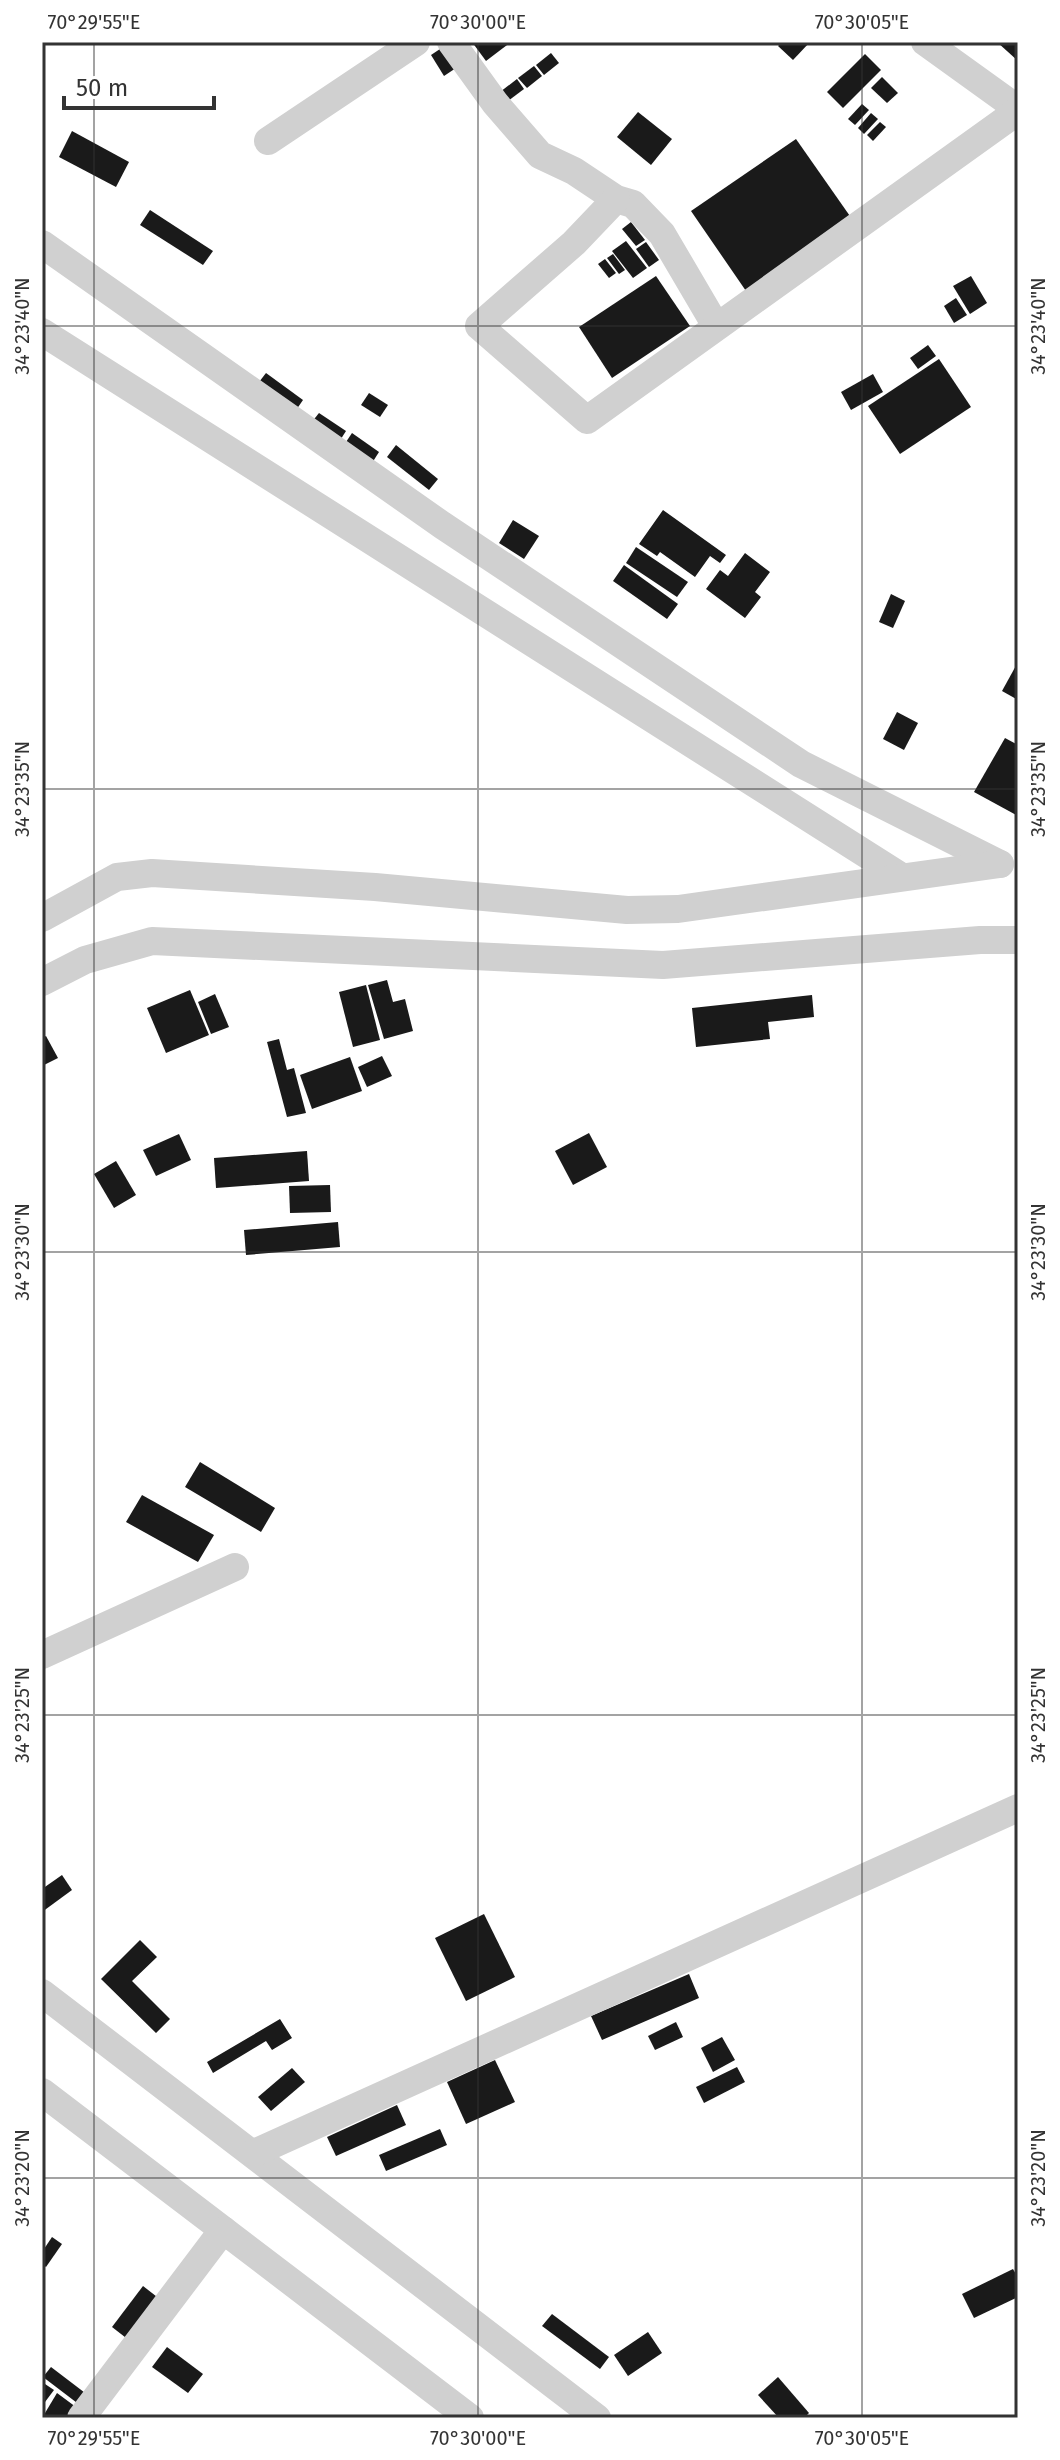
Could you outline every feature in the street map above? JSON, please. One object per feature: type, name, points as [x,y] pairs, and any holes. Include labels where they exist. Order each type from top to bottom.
[{"type":"street","points":[[268,141],[416,42]]},
{"type":"street","points":[[451,42],[495,103],[540,155],[574,171],[616,199],[633,204],[662,234],[716,326]]},
{"type":"street","points":[[616,199],[574,243],[479,326],[587,420],[1018,110],[925,42]]},
{"type":"street","points":[[42,244],[442,525],[801,764],[1000,864],[678,909],[627,910],[375,887],[152,873],[117,877],[42,918]]},
{"type":"street","points":[[42,332],[902,877]]},
{"type":"street","points":[[42,982],[85,960],[152,941],[663,965],[980,940],[1018,940]]},
{"type":"street","points":[[42,1655],[235,1567]]},
{"type":"street","points":[[254,2153],[1018,1808]]},
{"type":"street","points":[[42,1993],[597,2418]]},
{"type":"street","points":[[42,2092],[470,2418]]},
{"type":"street","points":[[81,2418],[223,2230]]},
{"type":"building","points":[[472,42],[511,42],[486,61]]},
{"type":"building","points":[[782,42],[810,42],[793,60],[778,46]]},
{"type":"building","points":[[997,42],[1018,42],[1018,61]]},
{"type":"building","points":[[443,47],[456,68],[444,76],[431,55]]},
{"type":"building","points":[[551,53],[559,63],[544,75],[536,65]]},
{"type":"building","points":[[865,54],[881,70],[843,108],[827,92]]},
{"type":"building","points":[[534,66],[542,76],[527,88],[518,78]]},
{"type":"building","points":[[882,77],[898,93],[887,103],[871,88]]},
{"type":"building","points":[[517,79],[524,89],[508,101],[500,92]]},
{"type":"building","points":[[862,104],[869,110],[855,125],[848,119]]},
{"type":"building","points":[[638,112],[672,139],[651,165],[617,137]]},
{"type":"building","points":[[871,113],[878,119],[864,134],[858,128]]},
{"type":"building","points":[[880,122],[886,127],[873,141],[867,135]]},
{"type":"building","points":[[72,131],[129,162],[116,187],[59,157]]},
{"type":"building","points":[[796,139],[852,219],[746,291],[691,211]]},
{"type":"building","points":[[150,210],[213,251],[203,265],[140,225]]},
{"type":"building","points":[[631,222],[645,240],[636,246],[622,229]]},
{"type":"building","points":[[626,241],[647,268],[633,278],[612,251]]},
{"type":"building","points":[[646,242],[659,260],[649,267],[636,249]]},
{"type":"building","points":[[613,254],[625,270],[619,274],[607,258]]},
{"type":"building","points":[[605,259],[616,273],[609,278],[598,264]]},
{"type":"building","points":[[656,276],[690,326],[612,378],[579,327]]},
{"type":"building","points":[[971,276],[987,303],[970,314],[953,286]]},
{"type":"building","points":[[956,298],[967,315],[954,323],[944,306]]},
{"type":"building","points":[[928,345],[936,356],[918,369],[910,358]]},
{"type":"building","points":[[939,359],[971,407],[900,454],[868,406]]},
{"type":"building","points":[[266,373],[303,400],[294,413],[256,386]]},
{"type":"building","points":[[873,374],[883,392],[851,410],[841,392]]},
{"type":"building","points":[[369,393],[388,405],[380,417],[361,405]]},
{"type":"building","points":[[319,413],[346,431],[339,442],[311,423]]},
{"type":"building","points":[[352,433],[379,452],[372,463],[344,445]]},
{"type":"building","points":[[396,445],[438,479],[429,490],[387,457]]},
{"type":"building","points":[[663,510],[726,555],[720,563],[710,556],[695,577],[660,552],[657,556],[639,544]]},
{"type":"building","points":[[513,520],[539,536],[524,559],[499,543]]},
{"type":"building","points":[[636,547],[688,582],[677,597],[626,563]]},
{"type":"building","points":[[745,553],[770,572],[755,592],[761,597],[745,618],[706,589],[720,570],[728,576]]},
{"type":"building","points":[[624,565],[678,604],[667,619],[613,581]]},
{"type":"building","points":[[891,594],[905,601],[893,628],[879,622]]},
{"type":"building","points":[[1018,662],[1018,700],[1002,691]]},
{"type":"building","points":[[897,712],[918,723],[904,750],[883,739]]},
{"type":"building","points":[[1005,738],[1018,745],[1018,816],[974,792]]},
{"type":"building","points":[[387,980],[393,1002],[405,999],[413,1031],[384,1039],[368,985]]},
{"type":"building","points":[[366,985],[380,1040],[353,1047],[339,992]]},
{"type":"building","points":[[190,990],[209,1035],[166,1053],[147,1008]]},
{"type":"building","points":[[215,994],[229,1027],[211,1034],[198,1002]]},
{"type":"building","points":[[812,995],[814,1017],[768,1022],[770,1039],[696,1047],[692,1008]]},
{"type":"building","points":[[46,1036],[58,1058],[42,1066],[42,1038]]},
{"type":"building","points":[[279,1039],[287,1070],[294,1068],[306,1113],[287,1117],[267,1042]]},
{"type":"building","points":[[382,1056],[392,1076],[367,1087],[358,1067]]},
{"type":"building","points":[[350,1057],[362,1091],[312,1109],[300,1075]]},
{"type":"building","points":[[589,1133],[607,1167],[573,1185],[555,1151]]},
{"type":"building","points":[[179,1134],[191,1160],[156,1176],[143,1150]]},
{"type":"building","points":[[307,1151],[309,1181],[216,1188],[214,1158]]},
{"type":"building","points":[[116,1161],[136,1195],[114,1208],[94,1174]]},
{"type":"building","points":[[330,1185],[331,1212],[290,1213],[289,1186]]},
{"type":"building","points":[[338,1222],[340,1247],[246,1255],[244,1230]]},
{"type":"building","points":[[200,1462],[275,1508],[261,1532],[185,1487]]},
{"type":"building","points":[[142,1495],[214,1535],[198,1562],[126,1522]]},
{"type":"building","points":[[62,1875],[72,1890],[42,1912],[42,1889]]},
{"type":"building","points":[[484,1914],[515,1977],[466,2001],[435,1938]]},
{"type":"building","points":[[140,1940],[157,1957],[132,1981],[170,2019],[156,2033],[101,1979]]},
{"type":"building","points":[[689,1974],[699,1998],[602,2040],[591,2016]]},
{"type":"building","points":[[280,2019],[292,2038],[272,2050],[266,2041],[213,2073],[207,2062]]},
{"type":"building","points":[[676,2022],[683,2037],[655,2050],[648,2036]]},
{"type":"building","points":[[722,2037],[735,2060],[713,2072],[701,2048]]},
{"type":"building","points":[[495,2060],[515,2102],[466,2124],[447,2082]]},
{"type":"building","points":[[737,2067],[745,2082],[704,2103],[696,2087]]},
{"type":"building","points":[[292,2068],[305,2082],[271,2111],[258,2097]]},
{"type":"building","points":[[397,2105],[406,2125],[336,2156],[327,2137]]},
{"type":"building","points":[[440,2129],[447,2145],[386,2171],[379,2155]]},
{"type":"building","points":[[52,2237],[62,2244],[46,2267],[42,2264],[42,2252]]},
{"type":"building","points":[[1013,2269],[1018,2278],[1018,2297],[974,2318],[962,2294]]},
{"type":"building","points":[[143,2286],[161,2300],[130,2341],[112,2327]]},
{"type":"building","points":[[552,2314],[609,2357],[600,2369],[542,2326]]},
{"type":"building","points":[[648,2332],[662,2353],[628,2376],[614,2355]]},
{"type":"building","points":[[167,2347],[203,2374],[188,2393],[152,2367]]},
{"type":"building","points":[[51,2367],[93,2399],[85,2409],[43,2377]]},
{"type":"building","points":[[778,2377],[809,2413],[804,2418],[779,2418],[758,2395]]},
{"type":"building","points":[[42,2382],[54,2390],[42,2406]]},
{"type":"building","points":[[57,2393],[80,2410],[75,2418],[42,2418]]}]
